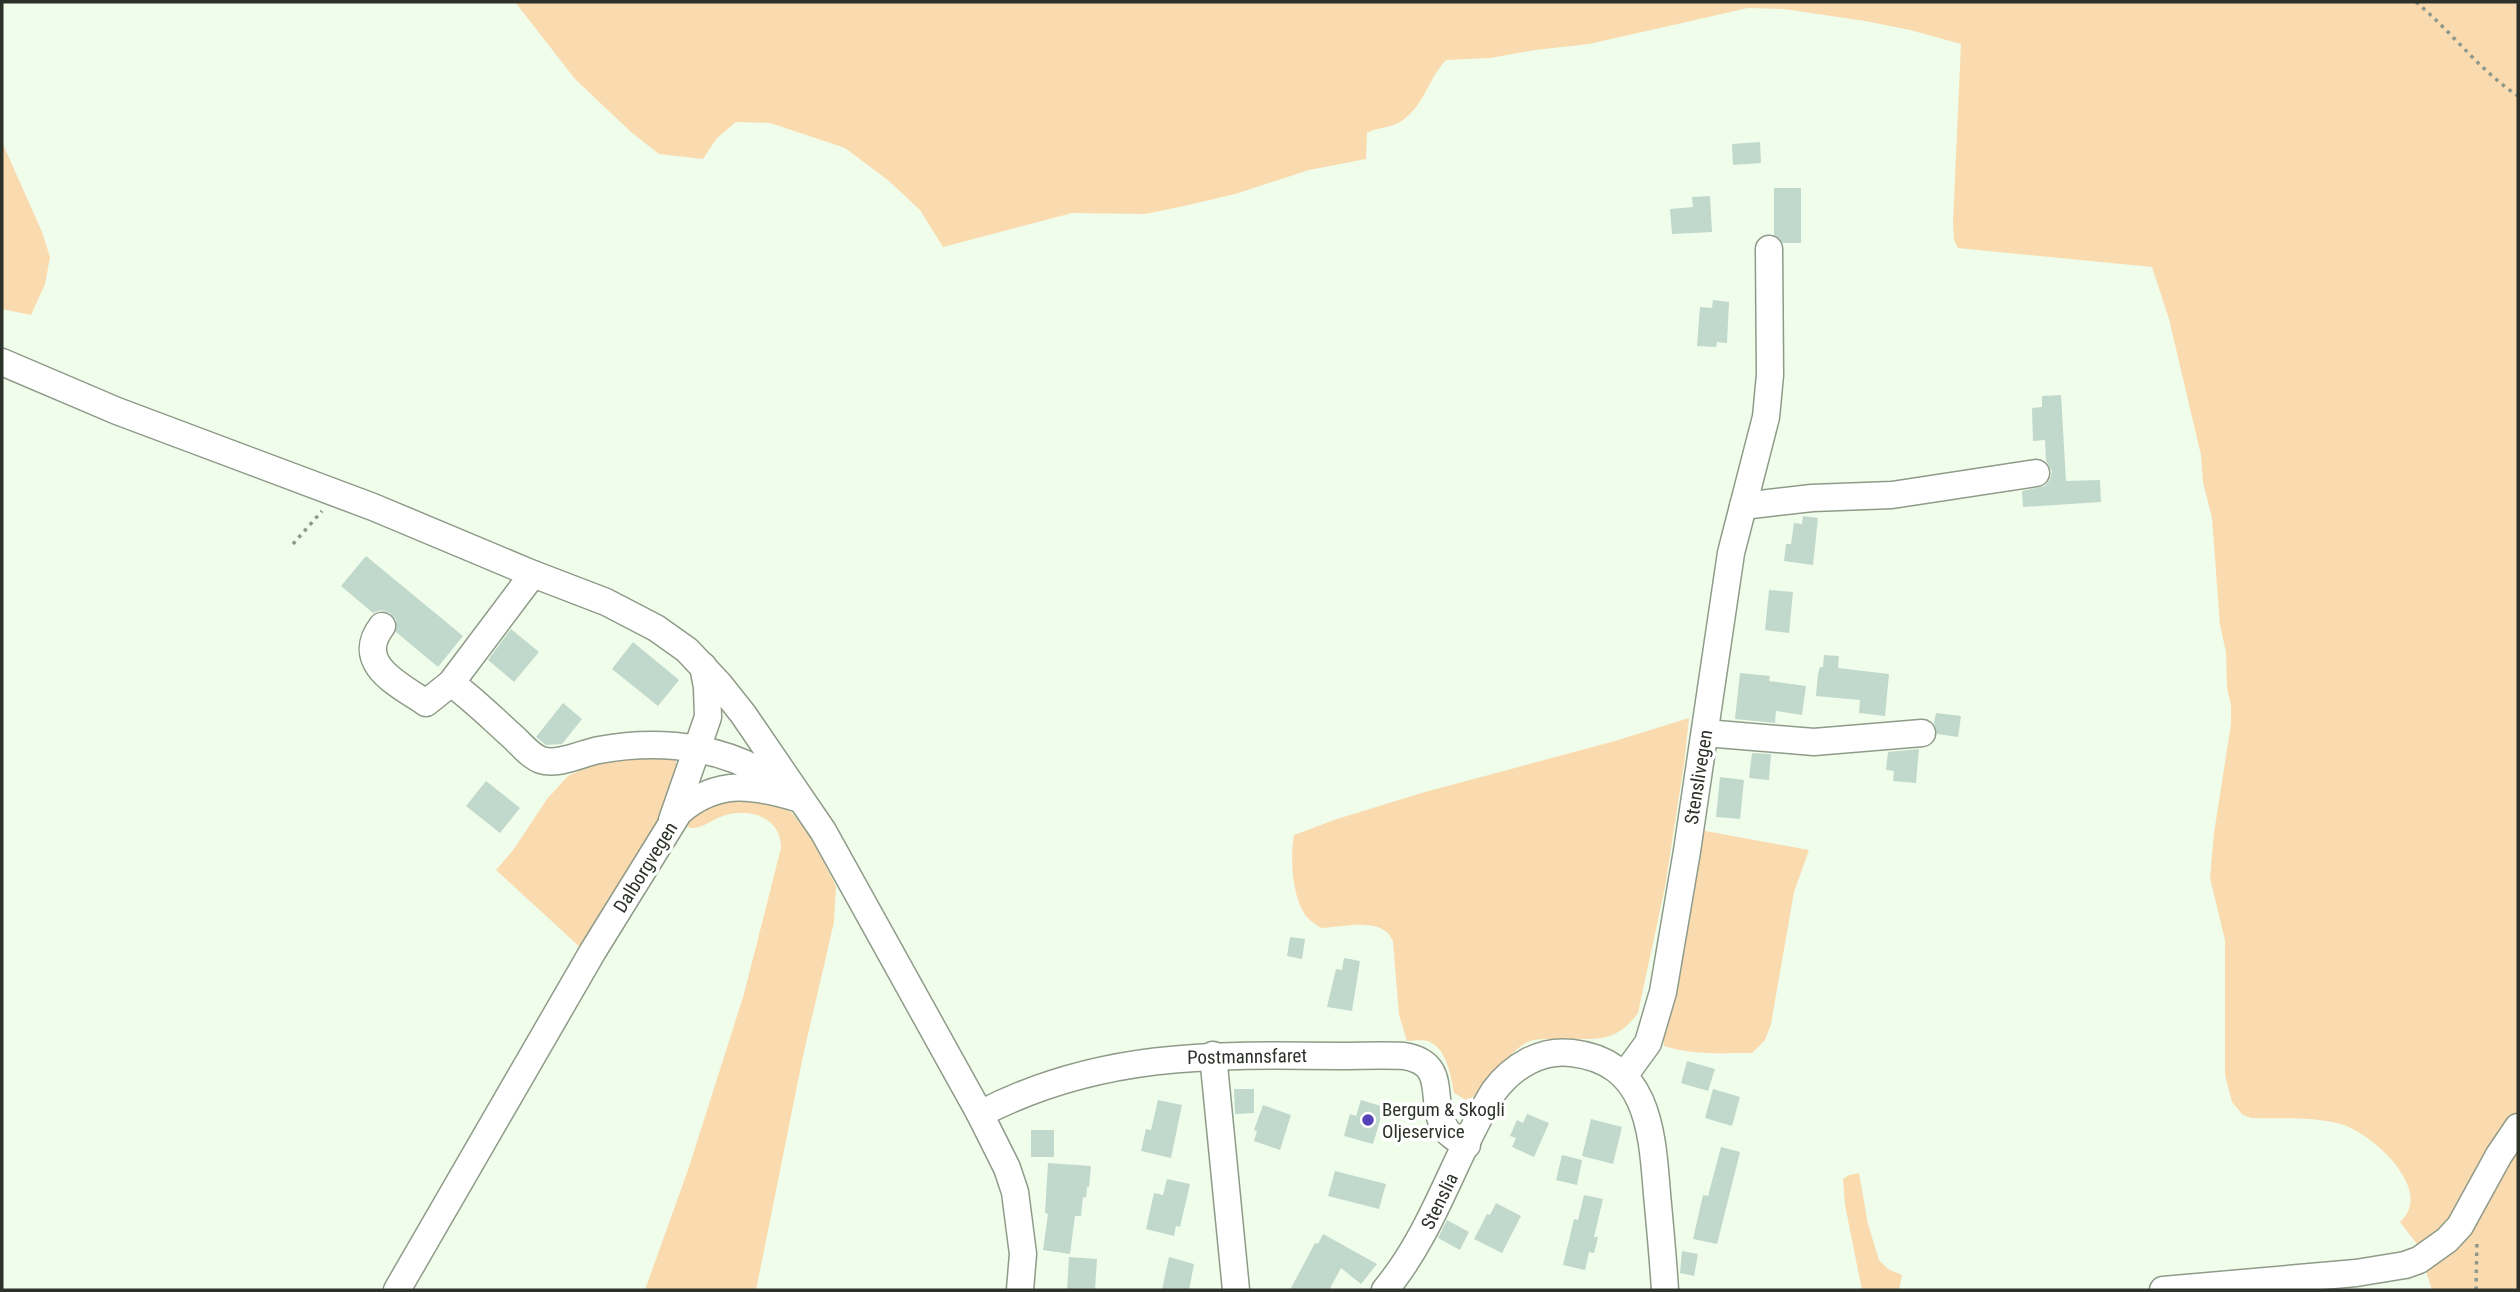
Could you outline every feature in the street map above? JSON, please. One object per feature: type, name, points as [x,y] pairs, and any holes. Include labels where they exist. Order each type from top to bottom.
[{"type":"street","name":"Stenslivegen","points":[[1624,1076],[1648,1043],[1663,992],[1705,733],[1727,576],[1761,441],[1769,396],[1769,249]]},
{"type":"street","points":[[2,362],[117,411],[373,507],[596,598],[638,617],[671,637],[703,666],[743,714],[839,859],[981,1114],[1007,1168],[1015,1192],[1023,1254],[1020,1290]]},
{"type":"street","points":[[1743,506],[1812,498],[1892,495],[2036,473]]},
{"type":"street","points":[[382,626],[374,641],[374,659],[380,670],[426,703],[451,683],[533,574]]},
{"type":"street","points":[[670,825],[677,799],[704,730],[709,704],[703,666]]},
{"type":"street","points":[[451,683],[544,761],[599,750],[671,744],[740,760],[755,767],[800,799]]},
{"type":"street","points":[[1705,733],[1814,743],[1922,733]]},
{"type":"street","name":"Dalborgvegen","points":[[397,1290],[593,951],[679,812],[699,797],[727,788],[759,788],[800,799]]},
{"type":"street","name":"Stenslia","points":[[1385,1290],[1427,1228],[1494,1091],[1510,1073],[1528,1061],[1558,1052],[1597,1058],[1624,1076]]},
{"type":"street","points":[[1213,1055],[1236,1290]]},
{"type":"street","name":"Postmannsfaret","points":[[981,1114],[998,1105],[1092,1073],[1165,1059],[1213,1055],[1394,1055],[1419,1059],[1430,1070],[1434,1077],[1444,1126],[1451,1135],[1467,1144]]},
{"type":"street","points":[[1624,1076],[1641,1099],[1651,1133],[1665,1290]]},
{"type":"street","points":[[2164,1290],[2356,1273],[2391,1279],[2447,1240],[2460,1226],[2499,1155],[2518,1127]]},
{"type":"path","points":[[2416,2],[2497,82],[2518,96]]},
{"type":"path","points":[[293,544],[338,496]]},
{"type":"path","points":[[2460,1226],[2477,1237],[2476,1290]]},
{"type":"shaded area","points":[[515,2],[2518,2],[2518,1290],[2432,1290],[2417,1244],[2400,1222],[2409,1209],[2410,1195],[2406,1180],[2384,1152],[2370,1140],[2344,1125],[2310,1119],[2251,1118],[2243,1115],[2232,1102],[2225,1075],[2225,940],[2210,878],[2214,833],[2231,724],[2231,706],[2227,688],[2226,652],[2220,625],[2212,518],[2203,482],[2201,455],[2169,319],[2152,267],[1958,248],[1954,240],[1953,222],[1961,44],[1865,21],[1784,9],[1748,8],[1589,44],[1490,58],[1446,60],[1410,114],[1398,123],[1367,133],[1366,159],[1309,170],[1235,194],[1184,206],[1145,214],[1072,213],[943,247],[920,210],[889,181],[845,148],[770,123],[736,122],[717,138],[703,159],[659,154],[631,132],[575,79]]},
{"type":"shaded area","points":[[2,142],[42,232],[50,257],[45,284],[31,315],[2,309]]},
{"type":"shaded area","points":[[1689,718],[1665,887],[1638,1013],[1619,1032],[1609,1036],[1528,1042],[1510,1056],[1485,1089],[1466,1100],[1454,1093],[1447,1064],[1436,1046],[1427,1041],[1407,1041],[1399,1015],[1393,942],[1389,934],[1373,926],[1362,925],[1321,928],[1305,915],[1297,896],[1293,875],[1294,835],[1425,792],[1615,741]]},
{"type":"shaded area","points":[[662,754],[675,759],[679,772],[672,795],[582,949],[496,870],[514,849],[547,799],[568,776],[600,761]]},
{"type":"shaded area","points":[[721,798],[776,802],[792,813],[809,834],[836,886],[834,922],[803,1056],[756,1290],[645,1290],[689,1167],[744,994],[781,848],[776,829],[770,822],[753,814],[719,817],[695,828],[681,823]]},
{"type":"shaded area","points":[[1700,830],[1809,850],[1794,892],[1771,1024],[1765,1040],[1752,1053],[1697,1052],[1664,1046],[1662,1032]]},
{"type":"shaded area","points":[[1859,1173],[1868,1224],[1879,1260],[1888,1269],[1902,1275],[1899,1290],[1862,1290],[1845,1205],[1843,1179]]},
{"type":"building","points":[[1760,142],[1761,163],[1733,165],[1732,144]]},
{"type":"building","points":[[1774,188],[1801,188],[1801,243],[1783,243],[1774,235]]},
{"type":"building","points":[[1710,196],[1712,232],[1672,234],[1670,209],[1693,207],[1692,197]]},
{"type":"building","points":[[1713,300],[1729,302],[1727,343],[1717,342],[1716,347],[1697,346],[1700,307],[1712,308]]},
{"type":"building","points":[[2061,395],[2066,481],[2100,480],[2101,502],[2023,507],[2022,491],[2045,486],[2052,471],[2046,461],[2045,440],[2033,441],[2032,408],[2042,407],[2042,396]]},
{"type":"building","points":[[1803,516],[1818,518],[1813,565],[1784,561],[1786,544],[1791,544],[1794,523],[1802,524]]},
{"type":"building","points":[[366,556],[463,636],[438,667],[396,632],[396,619],[390,613],[381,610],[373,613],[341,586]]},
{"type":"building","points":[[1769,590],[1793,592],[1789,633],[1765,630]]},
{"type":"building","points":[[511,629],[539,652],[514,682],[488,660]]},
{"type":"building","points":[[633,642],[679,680],[658,706],[612,669]]},
{"type":"building","points":[[1824,655],[1839,656],[1838,668],[1889,674],[1885,716],[1859,713],[1860,700],[1816,696],[1818,674],[1820,667],[1823,667]]},
{"type":"building","points":[[1740,673],[1770,676],[1769,681],[1806,686],[1802,715],[1776,711],[1775,723],[1735,719]]},
{"type":"building","points":[[563,703],[582,719],[562,744],[546,745],[536,737]]},
{"type":"building","points":[[1936,713],[1961,716],[1958,737],[1937,734],[1934,723]]},
{"type":"building","points":[[1919,749],[1916,783],[1893,781],[1894,771],[1886,770],[1888,752]]},
{"type":"building","points":[[1752,753],[1771,754],[1769,780],[1749,778]]},
{"type":"building","points":[[1720,777],[1744,780],[1740,819],[1716,817]]},
{"type":"building","points":[[486,781],[520,808],[500,833],[466,806]]},
{"type":"building","points":[[1290,937],[1305,939],[1302,959],[1287,956]]},
{"type":"building","points":[[1344,958],[1360,961],[1352,1011],[1327,1007],[1336,969],[1342,970]]},
{"type":"building","points":[[1687,1061],[1715,1069],[1708,1091],[1681,1083]]},
{"type":"building","points":[[1234,1089],[1254,1089],[1254,1113],[1235,1114]]},
{"type":"building","points":[[1713,1089],[1740,1097],[1732,1126],[1705,1118]]},
{"type":"building","points":[[1158,1100],[1182,1105],[1171,1158],[1141,1151],[1146,1129],[1151,1130]]},
{"type":"building","points":[[1361,1100],[1384,1107],[1373,1144],[1344,1136],[1350,1114],[1356,1116]]},
{"type":"building","points":[[1263,1105],[1291,1115],[1280,1150],[1254,1141],[1257,1131],[1254,1130]]},
{"type":"building","points":[[1527,1114],[1549,1123],[1534,1157],[1512,1147],[1516,1138],[1510,1136],[1517,1120],[1523,1123]]},
{"type":"building","points":[[1591,1119],[1622,1127],[1613,1164],[1582,1156]]},
{"type":"building","points":[[1031,1130],[1054,1130],[1054,1157],[1031,1157]]},
{"type":"building","points":[[1721,1147],[1740,1152],[1717,1244],[1693,1239],[1703,1195],[1708,1196]]},
{"type":"building","points":[[1562,1155],[1582,1160],[1577,1185],[1556,1180]]},
{"type":"building","points":[[1048,1163],[1091,1166],[1089,1187],[1086,1198],[1083,1197],[1081,1216],[1075,1216],[1070,1254],[1043,1250],[1048,1214],[1045,1213]]},
{"type":"building","points":[[1335,1171],[1386,1184],[1379,1209],[1328,1196]]},
{"type":"building","points":[[1167,1179],[1190,1184],[1180,1227],[1176,1226],[1174,1236],[1146,1229],[1154,1193],[1163,1195]]},
{"type":"building","points":[[1584,1195],[1603,1199],[1594,1237],[1598,1237],[1594,1253],[1589,1252],[1585,1270],[1563,1265],[1574,1219],[1578,1220]]},
{"type":"building","points":[[1496,1203],[1521,1216],[1502,1253],[1474,1239]]},
{"type":"building","points":[[1447,1220],[1469,1232],[1460,1250],[1438,1238]]},
{"type":"building","points":[[1323,1234],[1377,1264],[1361,1284],[1341,1268],[1329,1290],[1290,1290],[1315,1243],[1318,1244]]},
{"type":"building","points":[[1682,1251],[1698,1254],[1694,1276],[1680,1273]]},
{"type":"building","points":[[1069,1257],[1097,1259],[1095,1290],[1067,1290]]},
{"type":"building","points":[[1169,1257],[1194,1264],[1189,1290],[1162,1290]]},
{"type":"place","name":"Bergum & Skogli Oljeservice","points":[[1368,1120]]}]
